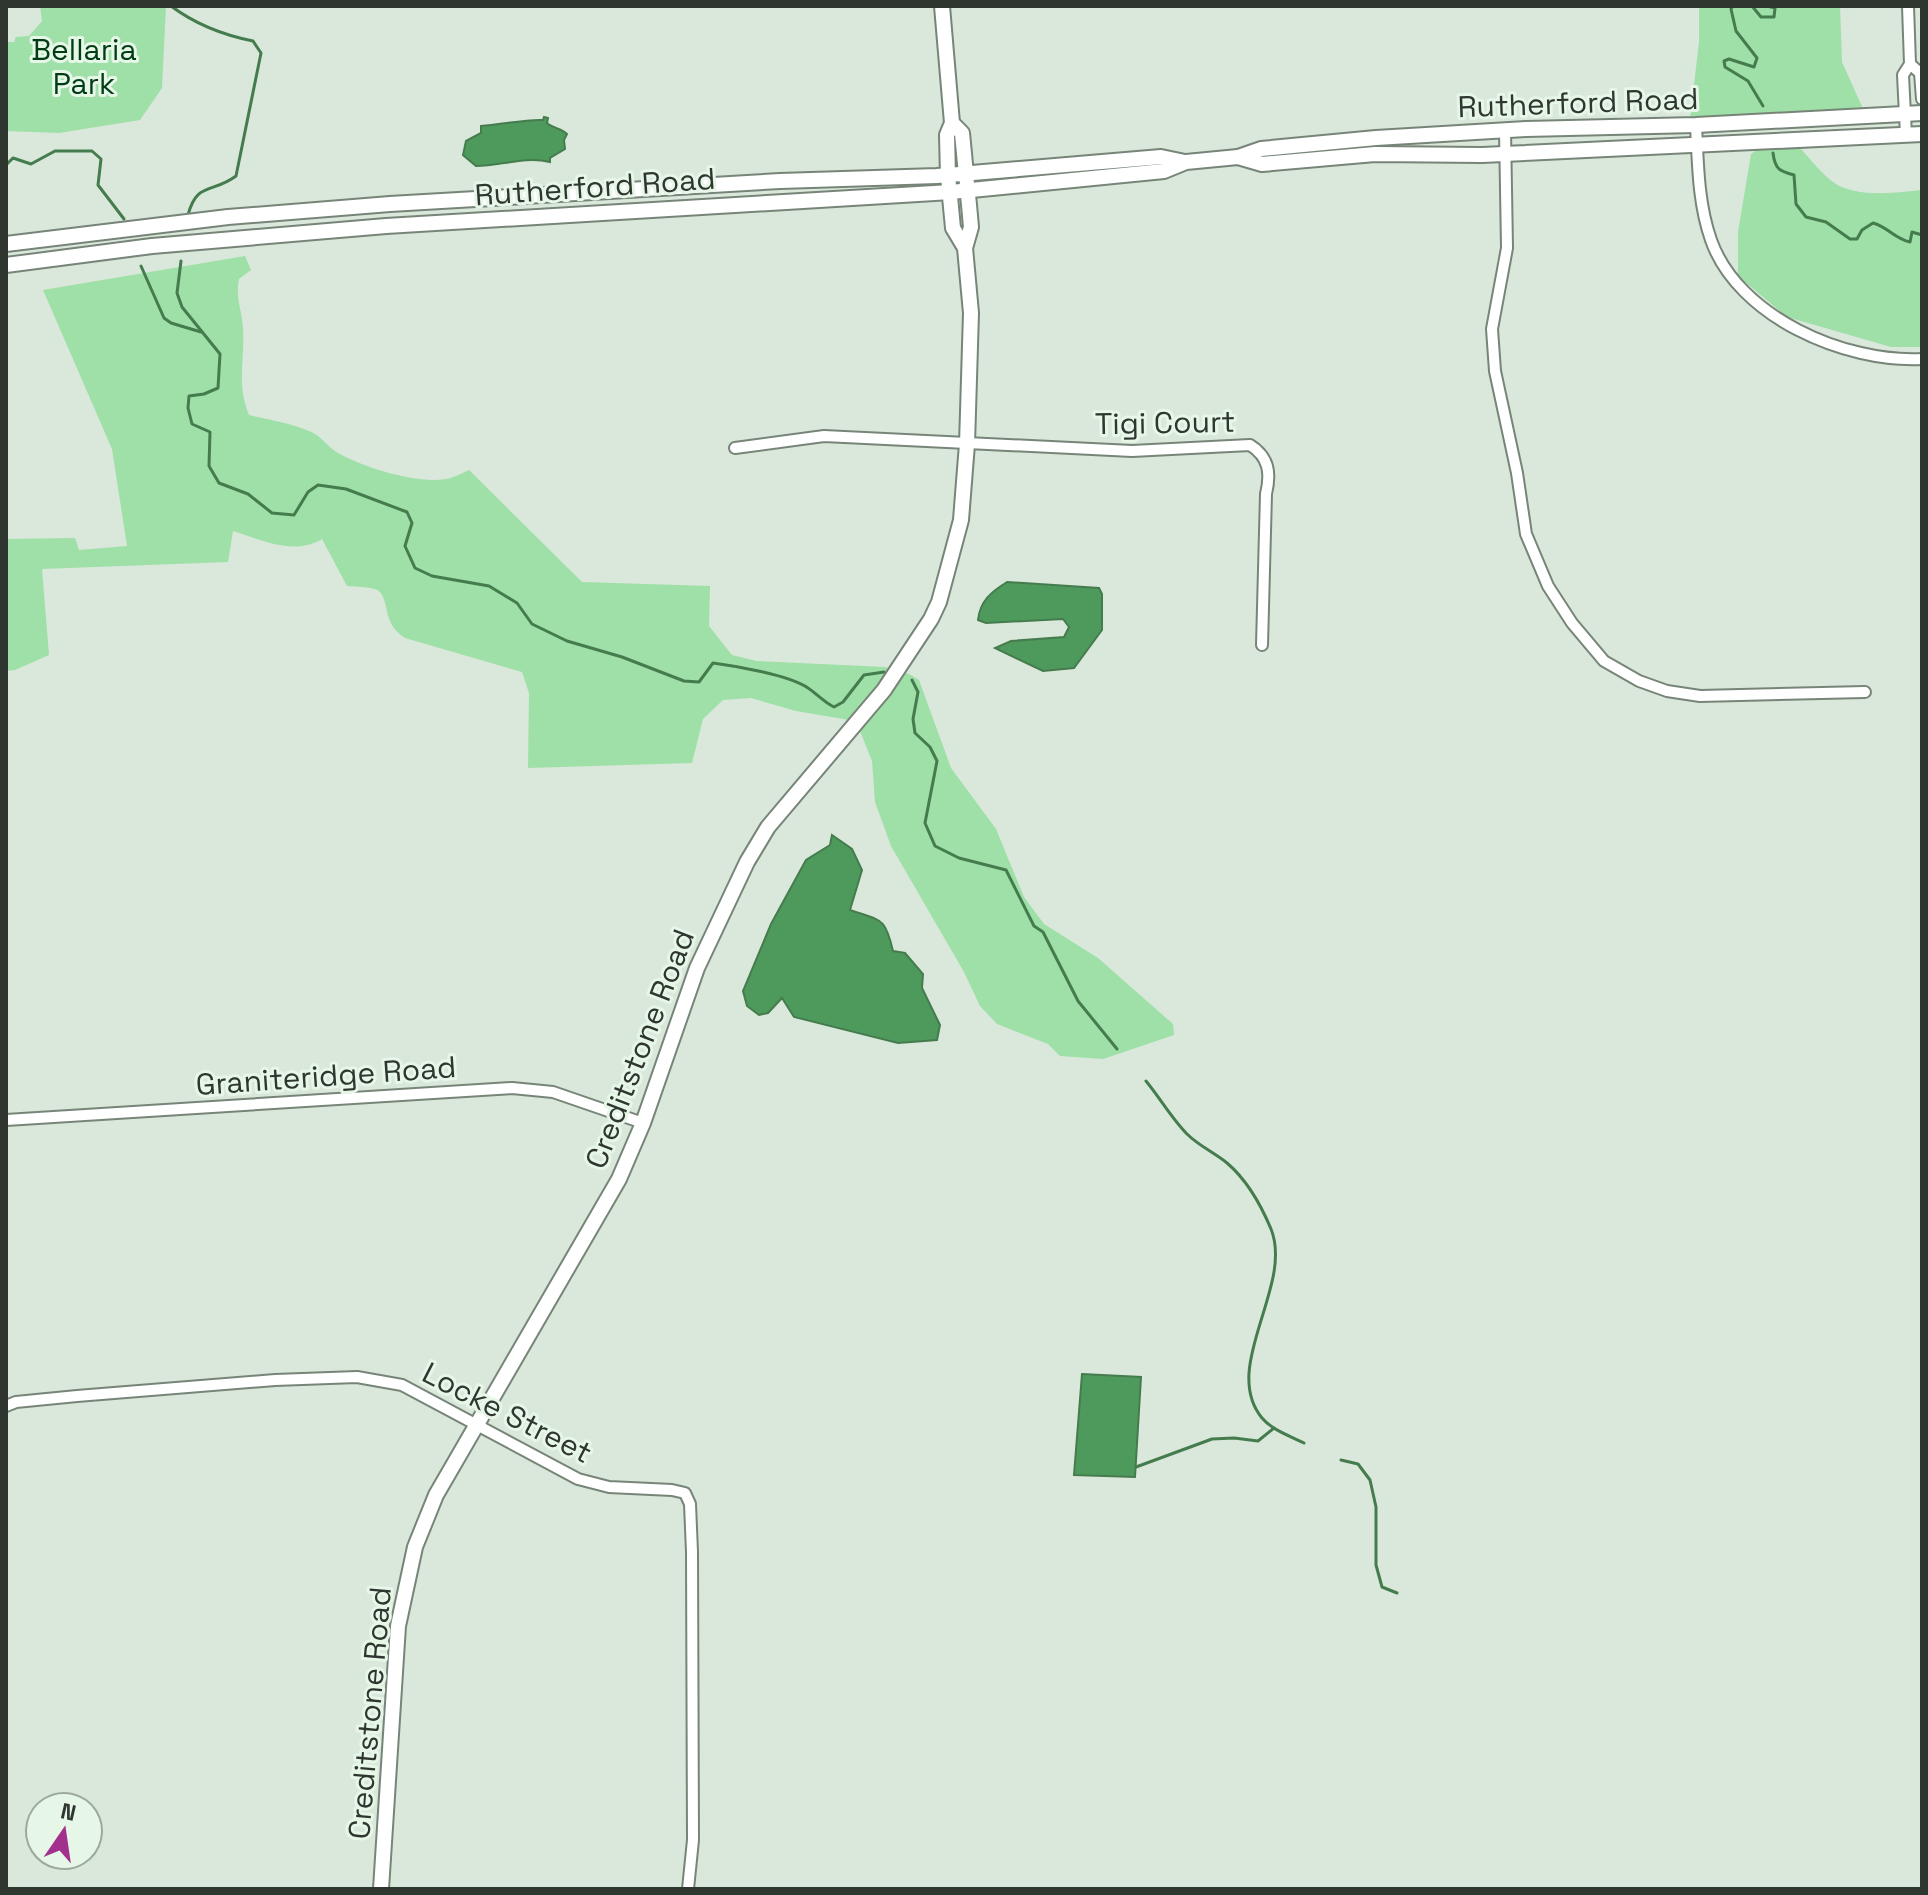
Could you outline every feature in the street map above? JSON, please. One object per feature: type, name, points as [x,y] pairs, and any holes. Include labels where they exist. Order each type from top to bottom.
[{"type":"main road","points":[[942,6],[952,123]]},
{"type":"main road","name":"Rutherford Road","points":[[1300,152],[1376,138],[1922,113]]},
{"type":"main road","name":"Creditstone Road","points":[[381,1889],[398,1626],[415,1547],[436,1495],[604,1206],[643,1123],[697,968],[747,862],[768,827],[884,690],[939,602],[961,520],[971,313],[965,248],[971,227],[968,190],[962,133],[952,123],[947,135],[953,228],[965,248]]},
{"type":"main road","name":"Rutherford Road","points":[[6,265],[152,246],[404,224],[951,192],[1164,171],[1186,162],[1238,157],[1261,149],[1375,154],[1505,153],[1922,134]]},
{"type":"main road","name":"Rutherford Road","points":[[6,244],[228,217],[390,204],[780,181],[948,176],[1161,157],[1186,162]]},
{"type":"street","points":[[1906,135],[1903,75],[1910,64],[1908,6]]},
{"type":"street","points":[[1910,64],[1920,73],[1922,99]]},
{"type":"street","points":[[1696,125],[1699,187],[1711,243],[1721,263],[1745,293],[1788,328],[1884,357],[1922,359]]},
{"type":"street","points":[[1505,130],[1507,248],[1492,329],[1495,371],[1517,473],[1526,534],[1548,586],[1572,623],[1604,661],[1639,681],[1667,691],[1700,696],[1865,692]]},
{"type":"street","name":"Tigi Court","points":[[735,448],[824,436],[1132,451],[1239,443],[1250,445],[1261,452],[1270,478],[1266,494],[1262,645]]},
{"type":"street","name":"Graniteridge Road","points":[[6,1120],[512,1088],[553,1092],[643,1123]]},
{"type":"street","name":"Locke Street","points":[[6,1406],[16,1402],[106,1393],[357,1377],[402,1385],[578,1479],[609,1487],[679,1490],[689,1498],[692,1539],[694,1783],[693,1856],[688,1889]]},
{"type":"green space","name":"Bellaria Park","points":[[40,6],[166,6],[162,88],[140,120],[59,133],[6,131],[6,42],[29,36],[42,21]]},
{"type":"green space","points":[[1699,6],[1840,6],[1842,62],[1864,111],[1690,119],[1699,42]]},
{"type":"green space","points":[[1764,145],[1801,149],[1829,178],[1852,190],[1876,193],[1922,190],[1922,347],[1891,347],[1787,317],[1738,276],[1738,232],[1751,154]]},
{"type":"green space","points":[[245,256],[251,270],[239,279],[238,291],[243,328],[243,393],[249,415],[309,431],[338,453],[391,474],[434,480],[469,470],[582,582],[710,586],[709,626],[732,655],[756,661],[885,667],[919,680],[951,768],[996,829],[1024,897],[1044,924],[1098,958],[1173,1024],[1174,1035],[1103,1059],[1060,1056],[1048,1044],[997,1024],[980,1006],[964,972],[891,846],[875,802],[872,761],[860,731],[849,720],[796,711],[751,698],[723,700],[703,719],[692,763],[528,768],[529,693],[522,672],[405,638],[393,626],[380,592],[347,586],[322,539],[311,544],[289,546],[233,531],[228,562],[42,569],[49,655],[6,671],[6,539],[75,538],[79,550],[127,546],[112,449],[43,290]]},
{"type":"shaded area","points":[[544,117],[548,118],[549,125],[567,134],[565,149],[550,158],[550,162],[531,160],[476,166],[463,155],[466,141],[481,133],[481,126],[543,120]]},
{"type":"shaded area","points":[[1007,582],[1099,588],[1102,594],[1102,630],[1074,668],[1043,671],[995,648],[1011,641],[1064,637],[1069,627],[1063,619],[986,623],[978,620],[987,598]]},
{"type":"shaded area","points":[[832,835],[852,849],[862,870],[850,910],[880,922],[893,951],[905,953],[923,974],[922,988],[940,1025],[937,1040],[898,1043],[794,1017],[782,998],[768,1013],[759,1015],[747,1006],[743,991],[771,924],[806,860],[830,845]]},
{"type":"shaded area","points":[[1082,1374],[1141,1377],[1135,1477],[1074,1475]]},
{"type":"waterway","points":[[171,6],[210,28],[253,41],[261,53],[236,176],[201,192],[188,215]]},
{"type":"waterway","points":[[1733,6],[1736,31],[1757,58],[1754,67],[1729,59],[1724,61],[1725,67],[1748,81],[1763,106]]},
{"type":"waterway","points":[[1752,6],[1761,17],[1774,17],[1775,8],[1767,6]]},
{"type":"waterway","points":[[6,165],[13,158],[31,164],[55,151],[92,151],[101,159],[98,185],[124,219]]},
{"type":"waterway","points":[[1773,153],[1779,168],[1794,175],[1796,204],[1806,217],[1826,222],[1850,239],[1857,239],[1862,230],[1873,223],[1910,242],[1912,232],[1922,235]]},
{"type":"waterway","points":[[181,261],[177,293],[182,307],[220,354],[218,388],[189,396],[188,408],[192,424],[210,432],[209,466],[219,483],[248,494],[272,513],[294,515],[308,492],[318,485],[346,489],[407,512],[412,523],[405,546],[415,568],[432,576],[489,586],[517,603],[532,624],[567,641],[622,657],[684,681],[699,682],[713,663],[735,666],[799,683],[834,707],[843,702],[864,675],[884,672]]},
{"type":"waterway","points":[[141,266],[164,318],[201,332]]},
{"type":"waterway","points":[[912,680],[918,692],[913,719],[915,733],[930,747],[937,761],[925,823],[935,846],[959,858],[1006,870],[1034,926],[1043,932],[1078,1001],[1117,1049]]},
{"type":"waterway","points":[[1146,1081],[1187,1134],[1241,1177],[1271,1229],[1275,1251],[1273,1275],[1252,1351],[1249,1375],[1251,1398],[1266,1422],[1304,1443]]},
{"type":"waterway","points":[[1136,1467],[1212,1439],[1258,1441],[1274,1428]]},
{"type":"waterway","points":[[1341,1460],[1358,1464],[1370,1480],[1376,1507],[1376,1565],[1382,1587],[1397,1593]]}]
